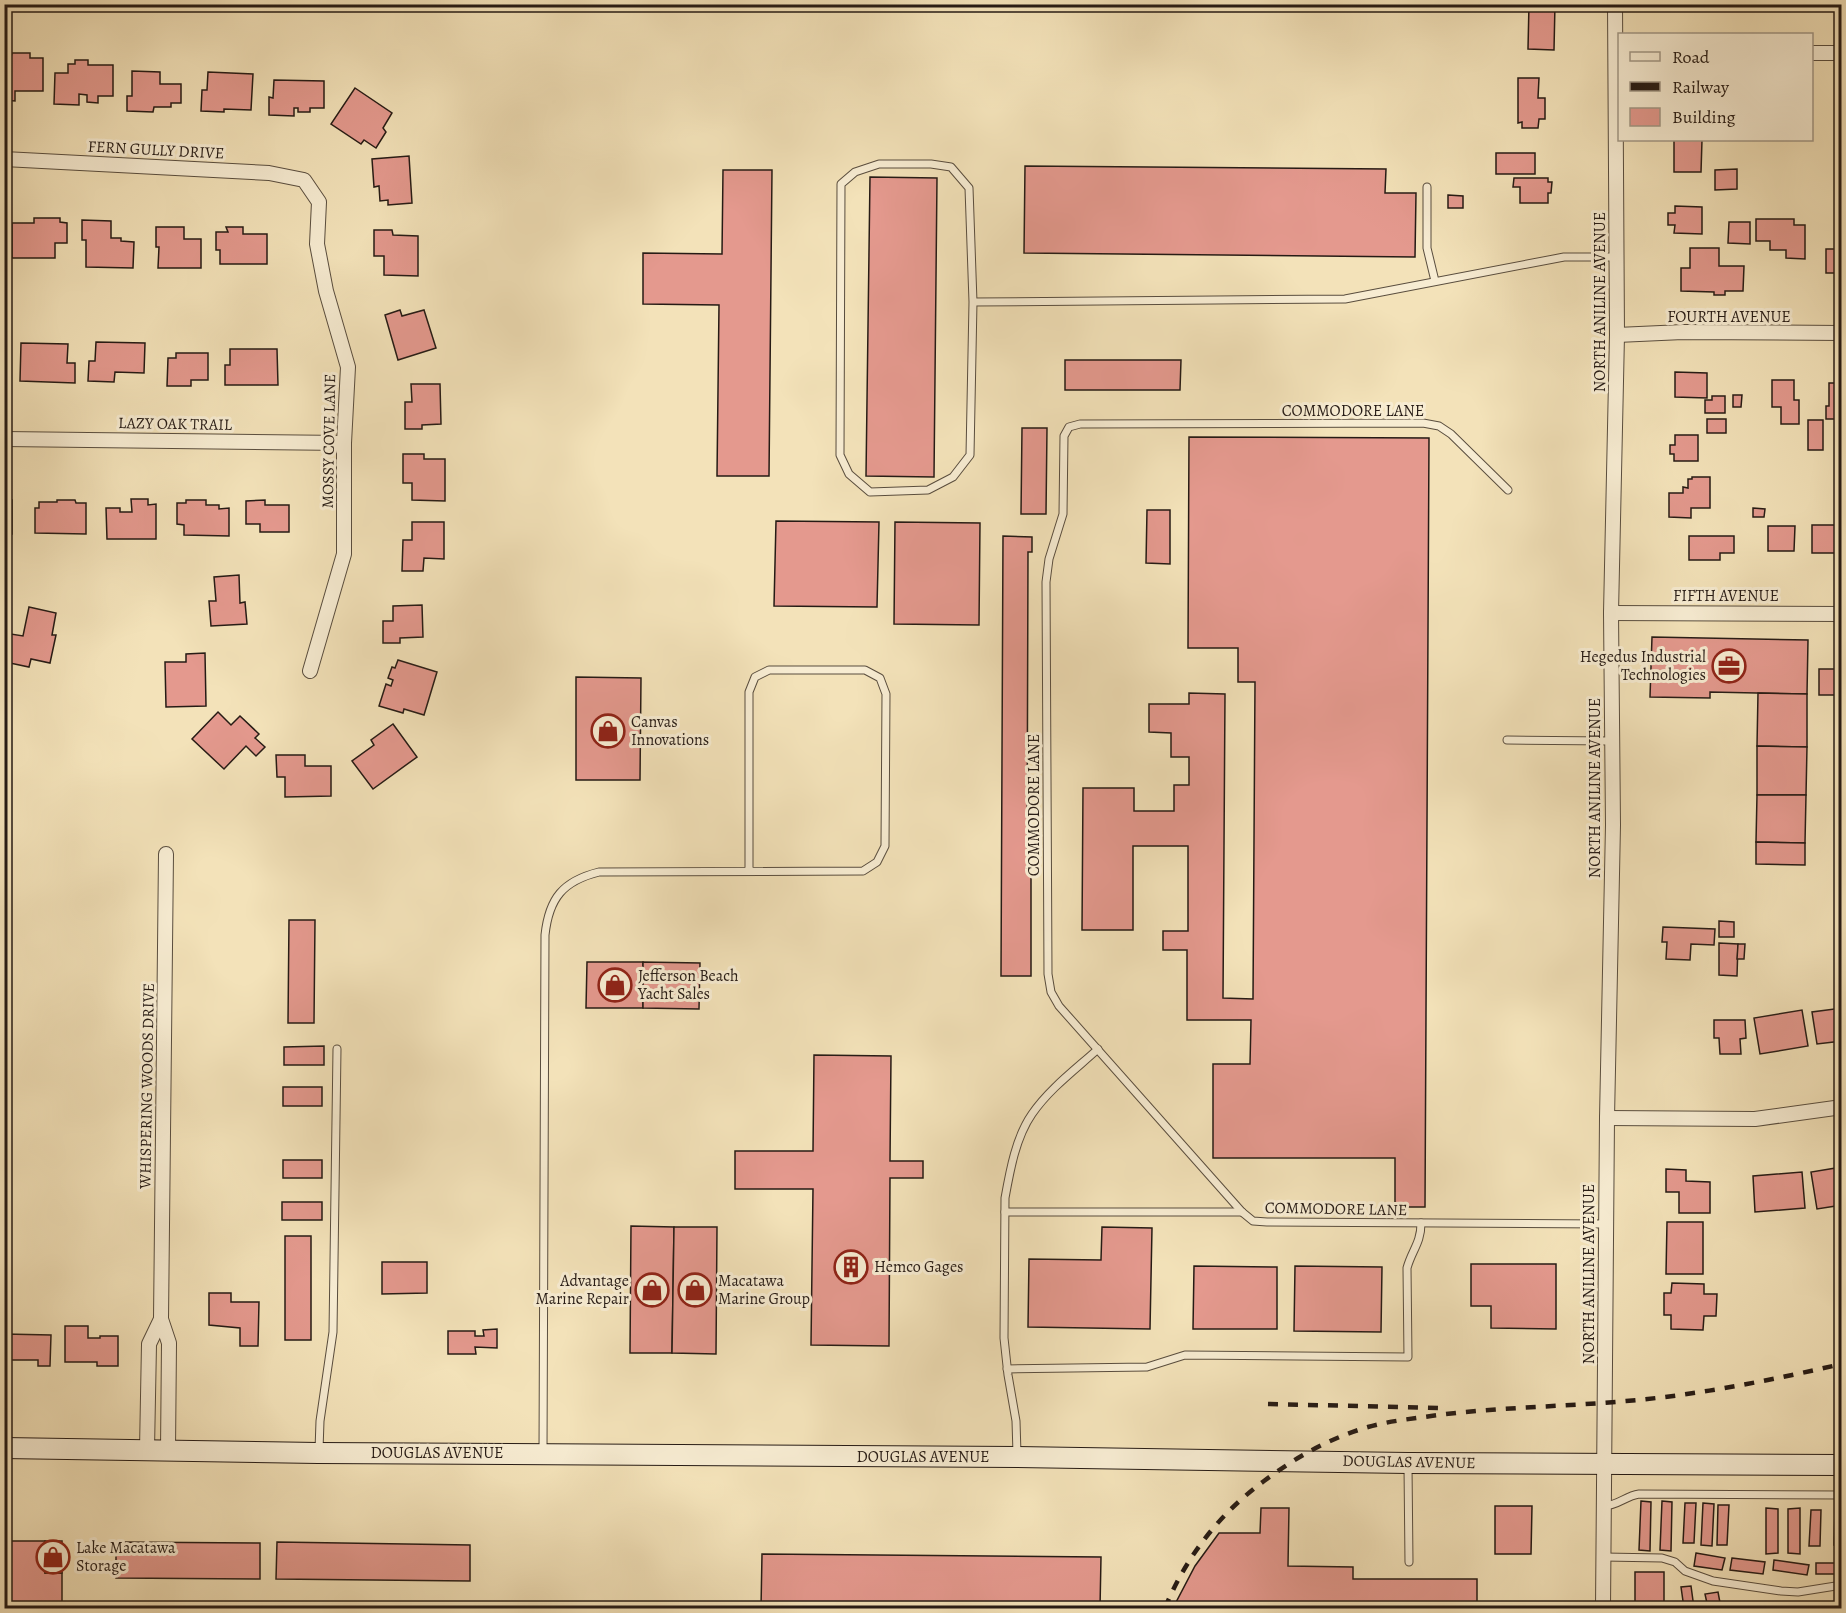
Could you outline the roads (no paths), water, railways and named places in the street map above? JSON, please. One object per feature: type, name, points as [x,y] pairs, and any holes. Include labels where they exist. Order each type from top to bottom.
[{"type":"street","name":"NORTH ANILINE AVENUE","points":[[1604,1608],[1606,1118],[1613,825],[1611,613],[1617,334],[1615,4]]},
{"type":"street","points":[[1813,53],[1842,53]]},
{"type":"street","name":"FERN GULLY DRIVE","points":[[4,159],[222,169],[269,173],[304,180]]},
{"type":"street","name":"MOSSY COVE LANE","points":[[304,180],[319,202],[317,244],[321,268],[348,367],[344,443],[344,554],[310,671]]},
{"type":"street","name":"FOURTH AVENUE","points":[[1617,334],[1842,333]]},
{"type":"street","name":"LAZY OAK TRAIL","points":[[4,439],[344,443]]},
{"type":"street","name":"FIFTH AVENUE","points":[[1611,613],[1842,614]]},
{"type":"street","name":"WHISPERING WOODS DRIVE","points":[[166,854],[160,1319],[169,1343],[168,1449]]},
{"type":"street","points":[[1606,1118],[1755,1119],[1842,1107]]},
{"type":"street","name":"WHISPERING WOODS DRIVE","points":[[147,1449],[149,1344],[160,1319]]},
{"type":"street","name":"DOUGLAS AVENUE","points":[[4,1448],[318,1453],[1842,1465]]},
{"type":"lane","points":[[879,164],[931,164],[951,167],[969,188],[973,302],[970,455],[953,477],[928,490],[870,492],[849,474],[840,455],[841,184],[855,172],[879,164]]},
{"type":"lane","points":[[1427,187],[1427,248],[1436,281]]},
{"type":"lane","points":[[973,302],[1345,299],[1564,257],[1617,257]]},
{"type":"lane","name":"COMMODORE LANE","points":[[1508,490],[1451,434],[1439,426],[1423,423],[1080,424],[1069,427],[1064,436],[1063,514],[1049,558],[1046,582],[1048,974],[1051,992],[1059,1005],[1252,1221],[1606,1224]]},
{"type":"lane","points":[[543,1454],[545,946],[546,922],[555,898],[563,889],[585,876],[599,872],[863,871],[877,862],[885,846],[886,694],[880,678],[865,670],[770,670],[755,677],[749,692],[749,871]]},
{"type":"lane","points":[[1508,740],[1611,741]]},
{"type":"lane","points":[[318,1453],[320,1421],[333,1332],[338,1049]]},
{"type":"lane","points":[[1017,1457],[1016,1421],[1004,1338],[1005,1212],[1008,1183],[1021,1136],[1031,1116],[1044,1099],[1098,1049]]},
{"type":"lane","points":[[1005,1212],[1242,1212]]},
{"type":"lane","points":[[1007,1369],[1147,1367],[1185,1355],[1408,1357],[1407,1268],[1411,1255],[1419,1243],[1421,1223]]},
{"type":"lane","points":[[1408,1463],[1409,1562]]},
{"type":"lane","points":[[1603,1506],[1617,1505],[1627,1497],[1639,1494],[1842,1495]]},
{"type":"lane","points":[[1604,1557],[1662,1558],[1675,1562],[1685,1571],[1713,1581],[1781,1591],[1798,1592],[1842,1585]]},
{"type":"railway","points":[[1165,1608],[1173,1589],[1194,1554],[1218,1522],[1232,1508],[1288,1464],[1354,1431],[1392,1422],[1455,1413],[1681,1395],[1842,1364]]},
{"type":"railway","points":[[1268,1404],[1443,1408]]},
{"type":"place","name":"Hegedus Industrial Technologies","points":[[1729,666]]},
{"type":"place","name":"Canvas Innovations","points":[[608,731]]},
{"type":"place","name":"Jefferson Beach Yacht Sales","points":[[615,985]]},
{"type":"place","name":"Hemco Gages","points":[[851,1267]]},
{"type":"place","name":"Advantage Marine Repair","points":[[652,1290]]},
{"type":"place","name":"Macatawa Marine Group","points":[[695,1290]]},
{"type":"place","name":"Lake Macatawa Storage","points":[[53,1557]]}]
